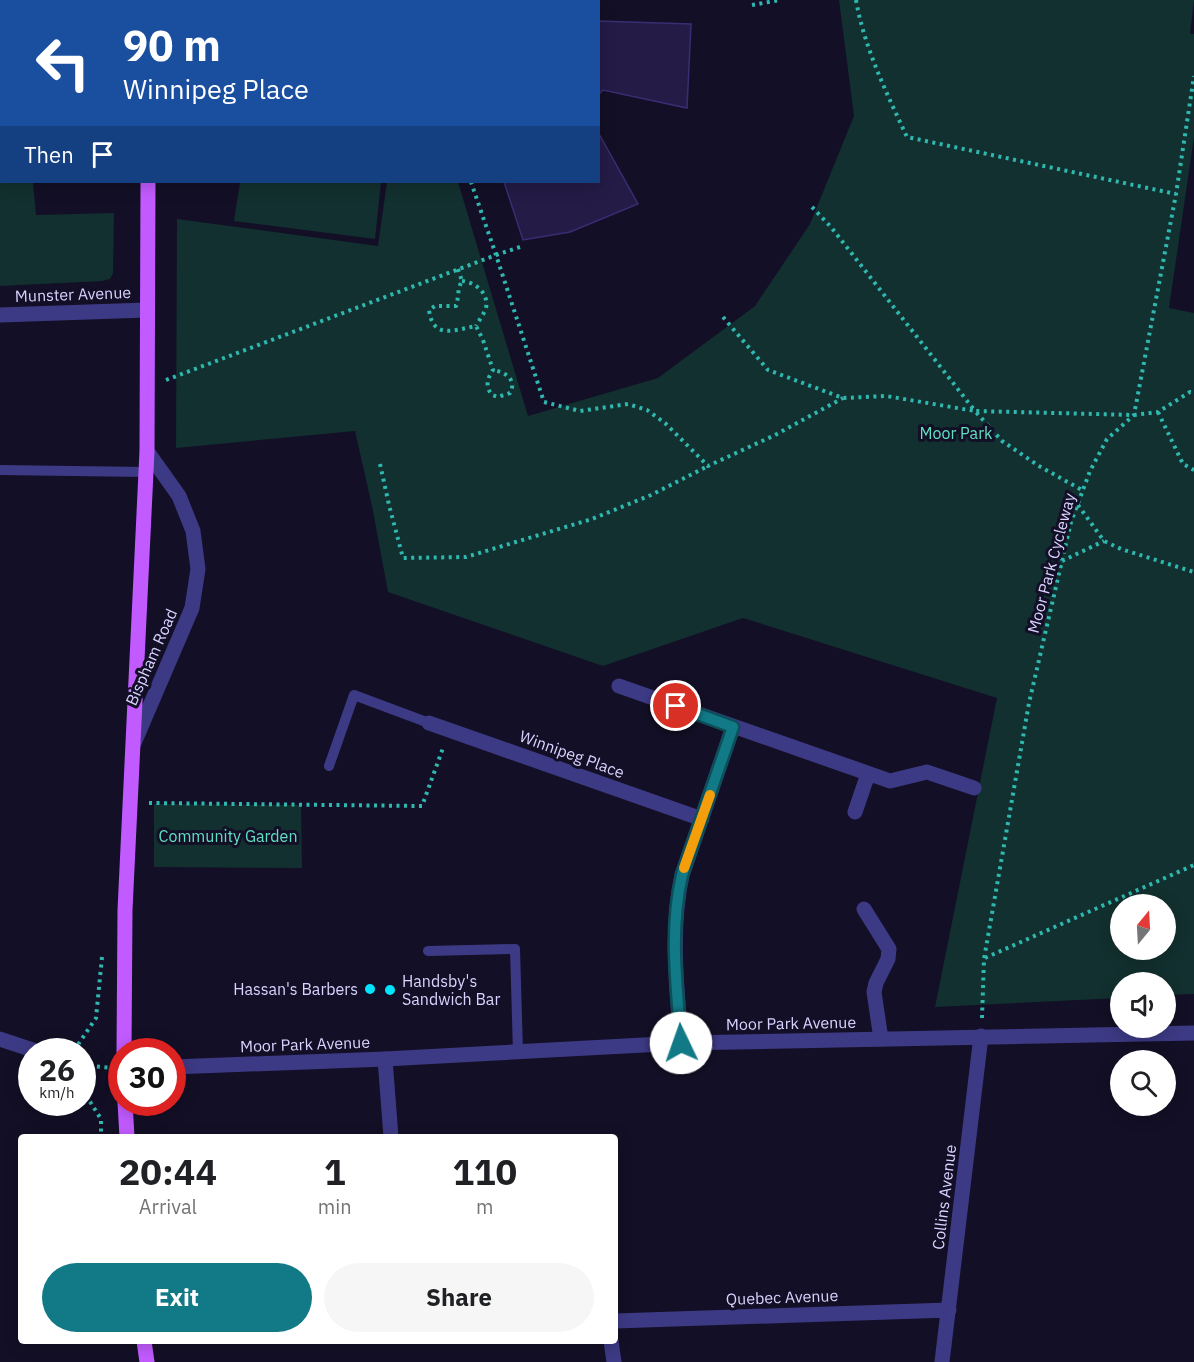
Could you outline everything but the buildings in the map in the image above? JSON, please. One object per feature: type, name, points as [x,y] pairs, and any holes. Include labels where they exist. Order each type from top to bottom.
[{"type":"main road","name":"Bispham Road","points":[[124,1038],[124,958],[130,803],[147,451],[148,183]]},
{"type":"main road","points":[[126,1116],[127,1134]]},
{"type":"main road","points":[[144,1344],[147,1362]]},
{"type":"street","name":"Munster Avenue","points":[[0,315],[147,310]]},
{"type":"street","name":"Bispham Road","points":[[133,744],[192,608],[198,569],[193,531],[179,496],[147,451]]},
{"type":"street","points":[[619,686],[890,781],[927,772],[974,788]]},
{"type":"street","name":"Winnipeg Place","points":[[429,723],[702,819]]},
{"type":"street","points":[[681,1043],[674,930],[676,900],[682,875],[733,727]]},
{"type":"street","points":[[855,813],[868,774]]},
{"type":"street","points":[[864,909],[890,949],[874,992],[881,1039]]},
{"type":"street","name":"Moor Park Avenue","points":[[186,1066],[385,1059],[681,1043],[1194,1033]]},
{"type":"street","name":"Collins Avenue","points":[[942,1362],[981,1036]]},
{"type":"street","points":[[0,1039],[18,1045]]},
{"type":"street","points":[[385,1059],[391,1134]]},
{"type":"street","name":"Quebec Avenue","points":[[618,1321],[949,1310]]},
{"type":"street","points":[[611,1344],[614,1362]]},
{"type":"lane","points":[[0,470],[146,472]]},
{"type":"lane","points":[[329,766],[354,695],[429,723]]},
{"type":"lane","points":[[428,951],[515,949],[518,1052]]},
{"type":"path","points":[[752,5],[780,0]]},
{"type":"path","points":[[856,0],[859,16],[885,90],[907,137],[1176,194]]},
{"type":"path","points":[[1134,415],[1176,194],[1194,76]]},
{"type":"path","points":[[471,183],[544,402],[580,411],[628,404],[648,410],[665,423],[708,466]]},
{"type":"path","points":[[812,207],[831,227],[975,411],[1002,441],[1039,466],[1082,490]]},
{"type":"path","points":[[148,382],[164,381],[520,247]]},
{"type":"path","points":[[458,269],[462,281],[458,288],[459,298],[456,306],[435,306],[429,310],[434,326],[445,332],[476,326],[486,310],[486,298],[481,290],[469,282],[462,281]]},
{"type":"path","points":[[723,317],[768,370],[843,398],[886,396],[975,411],[1134,415],[1158,412],[1190,392],[1194,393]]},
{"type":"path","points":[[476,326],[493,370],[487,389],[492,395],[498,397],[510,393],[513,387],[512,380],[503,371],[493,370]]},
{"type":"path","points":[[380,464],[403,558],[466,557],[592,519],[651,495],[775,435],[843,398]]},
{"type":"path","points":[[1158,412],[1183,464],[1194,470]]},
{"type":"path","name":"Moor Park Cycleway","points":[[981,1036],[984,959],[1029,703],[1061,562],[1071,522],[1090,471],[1107,439],[1134,415]]},
{"type":"path","points":[[1077,504],[1104,541],[1121,549],[1194,572]]},
{"type":"path","points":[[1061,562],[1104,541]]},
{"type":"path","points":[[130,803],[422,806],[449,730]]},
{"type":"path","points":[[984,959],[1194,865]]},
{"type":"path","points":[[82,1038],[96,1018],[102,957],[124,958]]},
{"type":"path","points":[[96,1111],[101,1119],[101,1134]]},
{"type":"green space","name":"Moor Park","points":[[839,0],[1194,0],[1190,34],[1194,34],[1194,137],[1169,308],[1194,313],[1194,994],[1176,995],[1176,972],[1110,972],[1110,998],[935,1007],[997,698],[743,618],[603,666],[388,592],[355,431],[176,448],[177,219],[378,246],[387,183],[458,183],[528,416],[658,378],[755,306],[810,224],[854,116]]},
{"type":"green space","points":[[0,183],[33,183],[36,215],[114,213],[113,273],[110,279],[0,286]]},
{"type":"green space","points":[[240,183],[381,183],[375,239],[234,221]]},
{"type":"green space","name":"Community Garden","points":[[154,804],[301,805],[302,868],[154,867]]},
{"type":"slow traffic","points":[[684,868],[710,795]]},
{"type":"place","name":"Hassan's Barbers","points":[[370,989]]},
{"type":"place","name":"Handsby's Sandwich Bar","points":[[390,990]]},
{"type":"route","points":[[676,706],[733,727],[682,875],[676,900],[674,930],[681,1043]]}]
